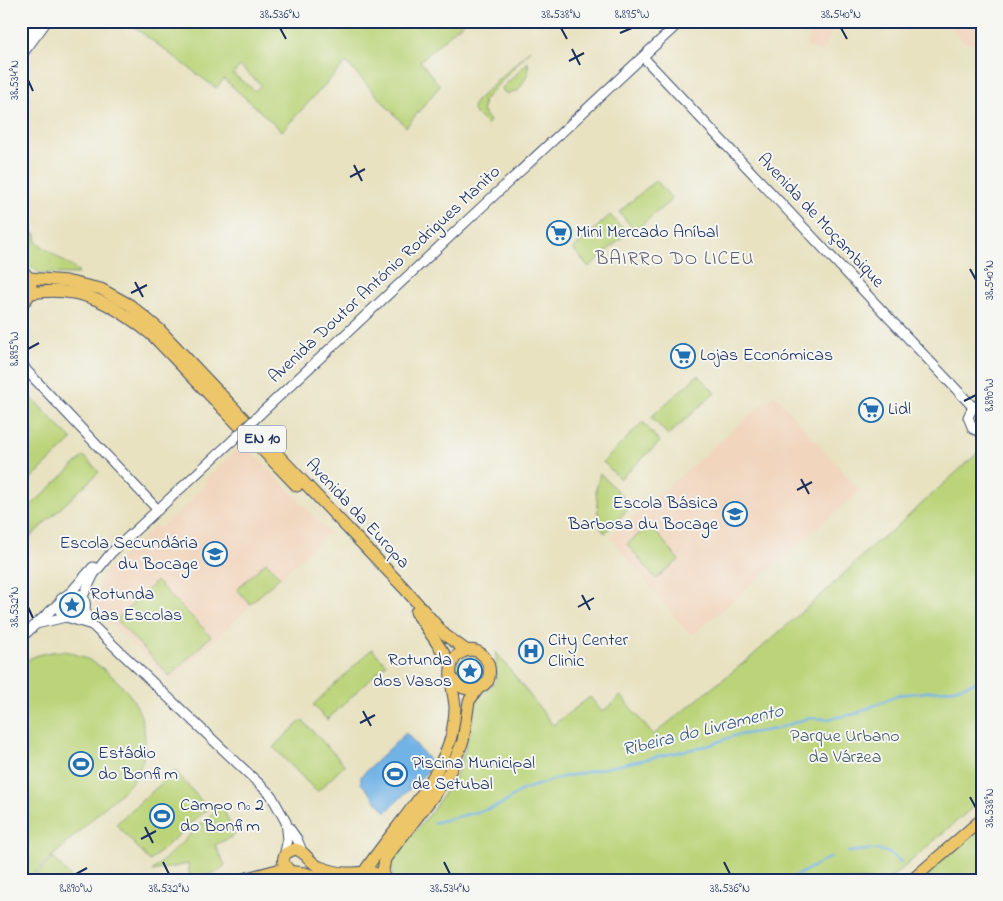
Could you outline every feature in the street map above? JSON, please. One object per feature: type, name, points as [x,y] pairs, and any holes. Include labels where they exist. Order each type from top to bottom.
[{"type":"main road","points":[[21,270],[30,278],[31,292],[21,304]]},
{"type":"main road","name":"Avenida da Europa","points":[[30,278],[66,280],[101,288],[130,305],[159,329],[404,588],[445,635],[466,650]]},
{"type":"main road","name":"Avenida da Europa","points":[[31,292],[62,290],[98,299],[126,314],[152,336],[396,589],[422,620],[451,664]]},
{"type":"main road","points":[[358,875],[436,776],[445,756],[455,723],[451,664],[455,657],[466,650],[477,651],[483,654],[490,666],[488,681],[478,689],[469,702],[462,741],[451,769],[436,794],[385,858],[384,880]]},
{"type":"main road","points":[[451,676],[460,688],[466,690],[478,689]]},
{"type":"main road","points":[[912,880],[982,819]]},
{"type":"main road","points":[[240,880],[270,870],[292,849],[304,854],[317,866],[331,871],[358,875],[376,872],[384,880]]},
{"type":"main road","points":[[292,872],[305,866],[304,854]]},
{"type":"main road","points":[[284,858],[284,865],[292,872]]},
{"type":"main road","points":[[270,870],[305,873],[325,880]]},
{"type":"street","points":[[21,43],[38,21]]},
{"type":"street","points":[[21,56],[47,21]]},
{"type":"street","name":"Avenida Doutor António Rodrigues Manito","points":[[71,592],[98,562],[111,553],[158,510],[681,21]]},
{"type":"street","name":"Avenida de Moçambique","points":[[643,56],[977,406]]},
{"type":"street","points":[[21,362],[27,371],[158,510]]},
{"type":"street","points":[[977,406],[969,413],[968,421],[973,429],[982,432]]},
{"type":"street","name":"Avenida Doutor António Rodrigues Manito","points":[[83,596],[94,574],[111,553]]},
{"type":"street","points":[[21,638],[60,602],[64,595],[71,592],[83,596],[85,610],[92,625],[266,790],[282,812],[286,822],[288,834],[284,858]]},
{"type":"street","points":[[60,602],[60,611],[71,618],[92,625]]},
{"type":"street","points":[[36,624],[71,618],[85,610]]},
{"type":"street","points":[[286,822],[298,839],[304,854]]},
{"type":"shaded area","points":[[817,21],[835,26],[823,53],[805,46]]},
{"type":"shaded area","points":[[943,21],[982,21],[982,36],[975,44],[965,43]]},
{"type":"shaded area","name":"Escola Básica Barbosa du Bocage","points":[[774,394],[860,491],[694,634],[686,631],[610,537]]},
{"type":"shaded area","name":"Escola Secundária du Bocage","points":[[244,443],[329,532],[170,681],[94,608],[101,576],[156,525],[159,528],[192,501],[191,498],[207,483],[205,480]]},
{"type":"green space","points":[[126,21],[465,21],[420,61],[440,86],[406,127],[346,62],[282,131],[224,79],[216,88]],"holes":[[[240,66],[261,85],[255,91],[233,74]]]},
{"type":"green space","points":[[531,49],[483,101],[482,111],[490,121],[487,125],[473,111],[474,103]]},
{"type":"green space","points":[[528,62],[528,74],[518,91],[507,94],[501,89]]},
{"type":"green space","points":[[656,180],[672,199],[635,231],[619,212]]},
{"type":"green space","points":[[610,215],[627,233],[589,267],[573,249]]},
{"type":"green space","points":[[33,233],[36,234],[36,242],[78,271],[78,274],[39,273],[22,260],[21,246]]},
{"type":"green space","points":[[698,375],[715,393],[668,435],[651,417]]},
{"type":"green space","points":[[21,390],[27,393],[72,440],[21,488]]},
{"type":"green space","points":[[643,422],[660,442],[620,479],[603,462]]},
{"type":"green space","name":"Parque Urbano da Várzea","points":[[982,449],[982,799],[889,880],[393,880],[391,860],[430,814],[455,777],[461,762],[478,699],[496,681],[496,652],[553,725],[590,697],[602,712],[621,696],[653,735],[751,657],[829,588],[876,542],[893,530]]},
{"type":"green space","points":[[84,456],[99,472],[30,537],[21,528],[21,515]]},
{"type":"green space","points":[[600,473],[631,506],[605,533],[599,526],[596,490]]},
{"type":"green space","points":[[650,525],[679,560],[656,579],[627,544]]},
{"type":"green space","points":[[266,562],[280,577],[250,604],[237,589]]},
{"type":"green space","points":[[156,581],[211,636],[170,676],[116,620]]},
{"type":"green space","points":[[73,596],[79,599],[82,605],[79,611],[73,614],[67,611],[64,605],[67,599]]},
{"type":"green space","points":[[372,649],[386,664],[327,720],[313,705]]},
{"type":"green space","name":"Estádio do Bonfim","points":[[64,651],[83,657],[100,666],[129,694],[144,726],[145,750],[138,773],[131,783],[33,874],[21,880],[21,664],[41,654]]},
{"type":"green space","points":[[470,656],[480,660],[484,670],[480,680],[470,684],[460,680],[456,670],[460,660]]},
{"type":"green space","points":[[302,720],[345,765],[317,792],[273,747]]},
{"type":"green space","name":"Campo nº 2 do Bonfim","points":[[175,771],[208,808],[150,861],[116,824]]},
{"type":"green space","points":[[221,805],[226,811],[225,813],[235,835],[215,845],[225,865],[216,873],[190,878],[188,864],[152,871]]},
{"type":"green space","points":[[982,824],[982,871],[970,880],[918,880]]},
{"type":"green space","points":[[53,858],[73,880],[30,880]]},
{"type":"water","name":"Piscina Municipal de Setubal","points":[[406,733],[430,761],[428,771],[386,812],[361,783],[361,776]]},
{"type":"waterway","name":"Ribeira do Livramento","points":[[433,823],[492,808],[506,802],[520,791],[559,778],[711,745],[733,736],[776,729],[808,718],[827,719],[855,714],[898,695],[954,689],[982,680]]},
{"type":"waterway","points":[[848,852],[882,851],[901,862]]},
{"type":"waterway","points":[[788,880],[831,857]]},
{"type":"place","name":"Mini Mercado Aníbal","points":[[559,233]]},
{"type":"place","name":"Lojas Económicas","points":[[683,356]]},
{"type":"place","name":"Lidl","points":[[871,410]]},
{"type":"place","name":"Escola Básica Barbosa du Bocage","points":[[735,514]]},
{"type":"place","name":"Escola Secundária du Bocage","points":[[215,554]]},
{"type":"place","name":"Rotunda das Escolas","points":[[72,605]]},
{"type":"place","name":"City Center Clinic","points":[[531,651]]},
{"type":"place","name":"Rotunda dos Vasos","points":[[470,671]]},
{"type":"place","name":"Estádio do Bonfim","points":[[81,764]]},
{"type":"place","name":"Piscina Municipal de Setubal","points":[[395,774]]},
{"type":"place","name":"Campo nº 2 do Bonfim","points":[[162,816]]},
{"type":"district","name":"BAIRRO DO LICEU","points":[[675,259]]}]
